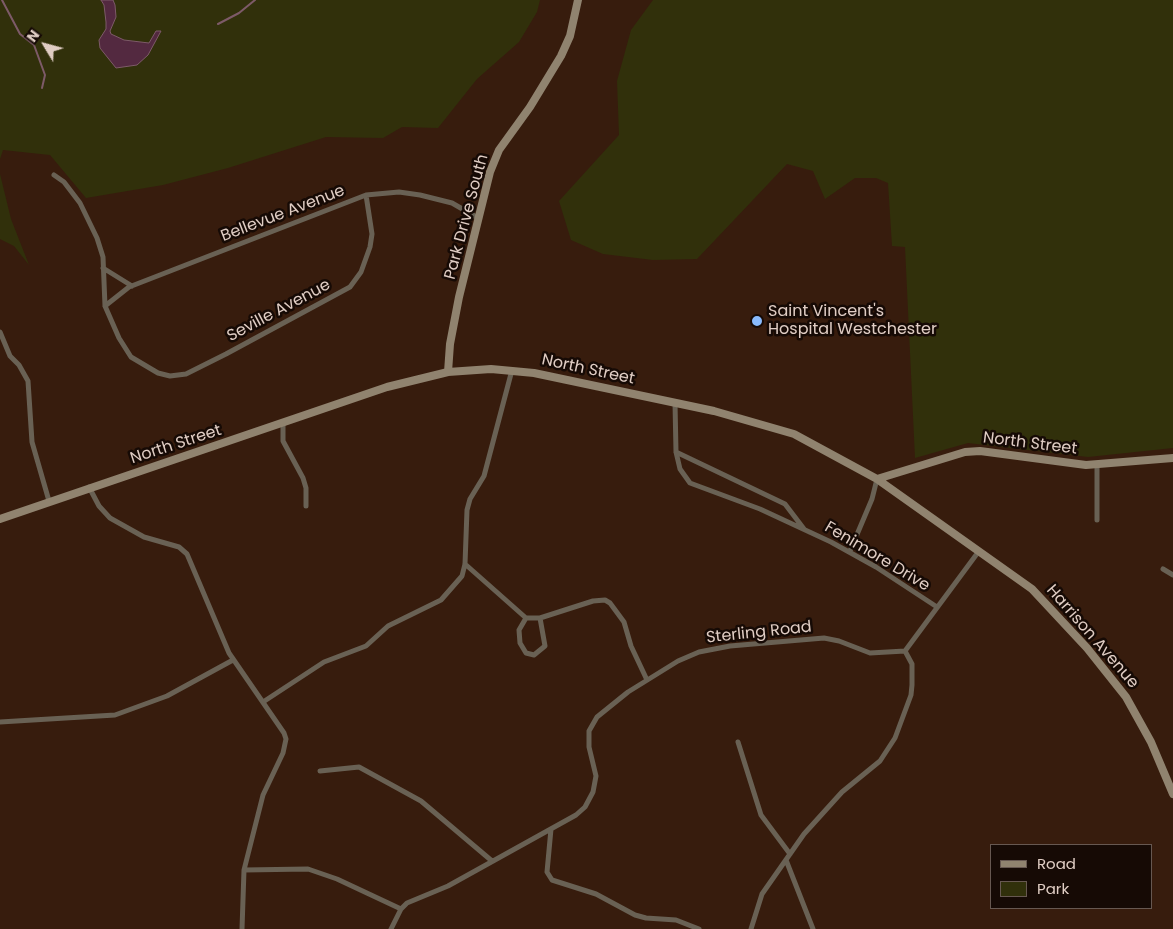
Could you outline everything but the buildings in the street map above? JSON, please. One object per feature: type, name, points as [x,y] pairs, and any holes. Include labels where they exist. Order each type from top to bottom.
[{"type":"main road","name":"Park Drive South","points":[[448,372],[450,344],[490,172],[497,154],[530,108],[561,56],[570,36],[578,0]]},
{"type":"main road","name":"North Street","points":[[0,518],[394,385],[448,372],[512,370],[675,402],[794,434],[877,479],[965,452],[980,451],[1086,465],[1173,458]]},
{"type":"main road","name":"Harrison Avenue","points":[[877,479],[1032,589],[1112,677],[1136,712],[1173,794]]},
{"type":"street","points":[[54,175],[64,182],[80,203],[101,248],[105,306]]},
{"type":"street","name":"Bellevue Avenue","points":[[105,306],[132,286],[366,195],[399,192],[420,195],[452,203],[478,218]]},
{"type":"street","name":"Seville Avenue","points":[[105,306],[112,327],[131,357],[158,373],[170,376],[186,374],[326,302],[350,287],[361,272],[370,247],[372,234],[366,195]]},
{"type":"street","points":[[103,268],[132,286]]},
{"type":"street","points":[[0,332],[10,356],[19,365],[28,380],[32,442],[49,501]]},
{"type":"street","points":[[263,702],[324,662],[366,646],[388,626],[441,600],[462,576],[465,564],[467,510],[470,499],[484,476],[512,370]]},
{"type":"street","name":"Fenimore Drive","points":[[675,402],[676,452],[680,469],[690,484],[760,508],[850,551],[937,608]]},
{"type":"street","points":[[284,423],[286,448],[306,488],[306,506]]},
{"type":"street","name":"Fenimore Drive","points":[[676,452],[784,504],[804,529]]},
{"type":"street","points":[[1097,464],[1097,520]]},
{"type":"street","points":[[850,551],[872,499],[877,479]]},
{"type":"street","points":[[89,487],[100,506],[110,518],[144,537],[179,547],[187,554],[233,660],[284,733],[285,744],[263,796],[244,870],[242,929]]},
{"type":"street","points":[[751,929],[762,894],[790,854],[828,806],[880,760],[895,738],[911,695],[912,664],[905,651],[979,551]]},
{"type":"street","points":[[465,564],[526,618],[540,618],[593,601],[605,600],[610,603],[624,622],[631,646],[647,680]]},
{"type":"street","points":[[1164,569],[1173,575]]},
{"type":"street","points":[[526,618],[520,626],[520,643],[526,653],[534,656],[545,646],[540,618]]},
{"type":"street","name":"Sterling Road","points":[[401,908],[407,903],[448,886],[576,815],[585,807],[593,792],[596,776],[588,738],[592,724],[602,712],[678,661],[699,652],[730,646],[824,638],[839,641],[870,653],[905,651]]},
{"type":"street","points":[[0,722],[115,715],[167,696],[233,660]]},
{"type":"street","points":[[738,742],[761,815],[790,854]]},
{"type":"street","points":[[320,771],[359,767],[421,801],[492,861]]},
{"type":"street","points":[[551,829],[547,872],[552,880],[596,894],[635,915],[646,918],[676,920],[699,929]]},
{"type":"street","points":[[786,860],[813,929]]},
{"type":"street","points":[[244,870],[308,869],[354,886],[401,908],[391,929]]},
{"type":"green space","points":[[0,0],[540,0],[537,12],[519,42],[477,79],[438,128],[402,127],[383,138],[326,137],[228,168],[163,185],[86,198],[50,155],[3,150],[0,159]]},
{"type":"green space","points":[[653,0],[1173,0],[1173,448],[1088,457],[968,443],[915,458],[905,247],[892,246],[888,183],[876,178],[855,178],[825,199],[813,171],[787,164],[697,259],[653,260],[603,254],[571,240],[559,201],[619,135],[617,81],[631,30]]},
{"type":"green space","points":[[0,174],[11,219],[29,265],[14,246],[0,239]]},
{"type":"shaded area","points":[[101,0],[113,0],[115,5],[116,17],[110,31],[111,34],[124,40],[149,43],[156,31],[161,31],[148,55],[137,65],[116,68],[100,48],[99,40],[106,29],[104,5]]},
{"type":"waterway","points":[[2,0],[20,34],[34,45],[45,75],[42,88]]},
{"type":"waterway","points":[[218,24],[239,13],[255,0]]},
{"type":"place","name":"Saint Vincent's Hospital Westchester","points":[[757,321]]}]
